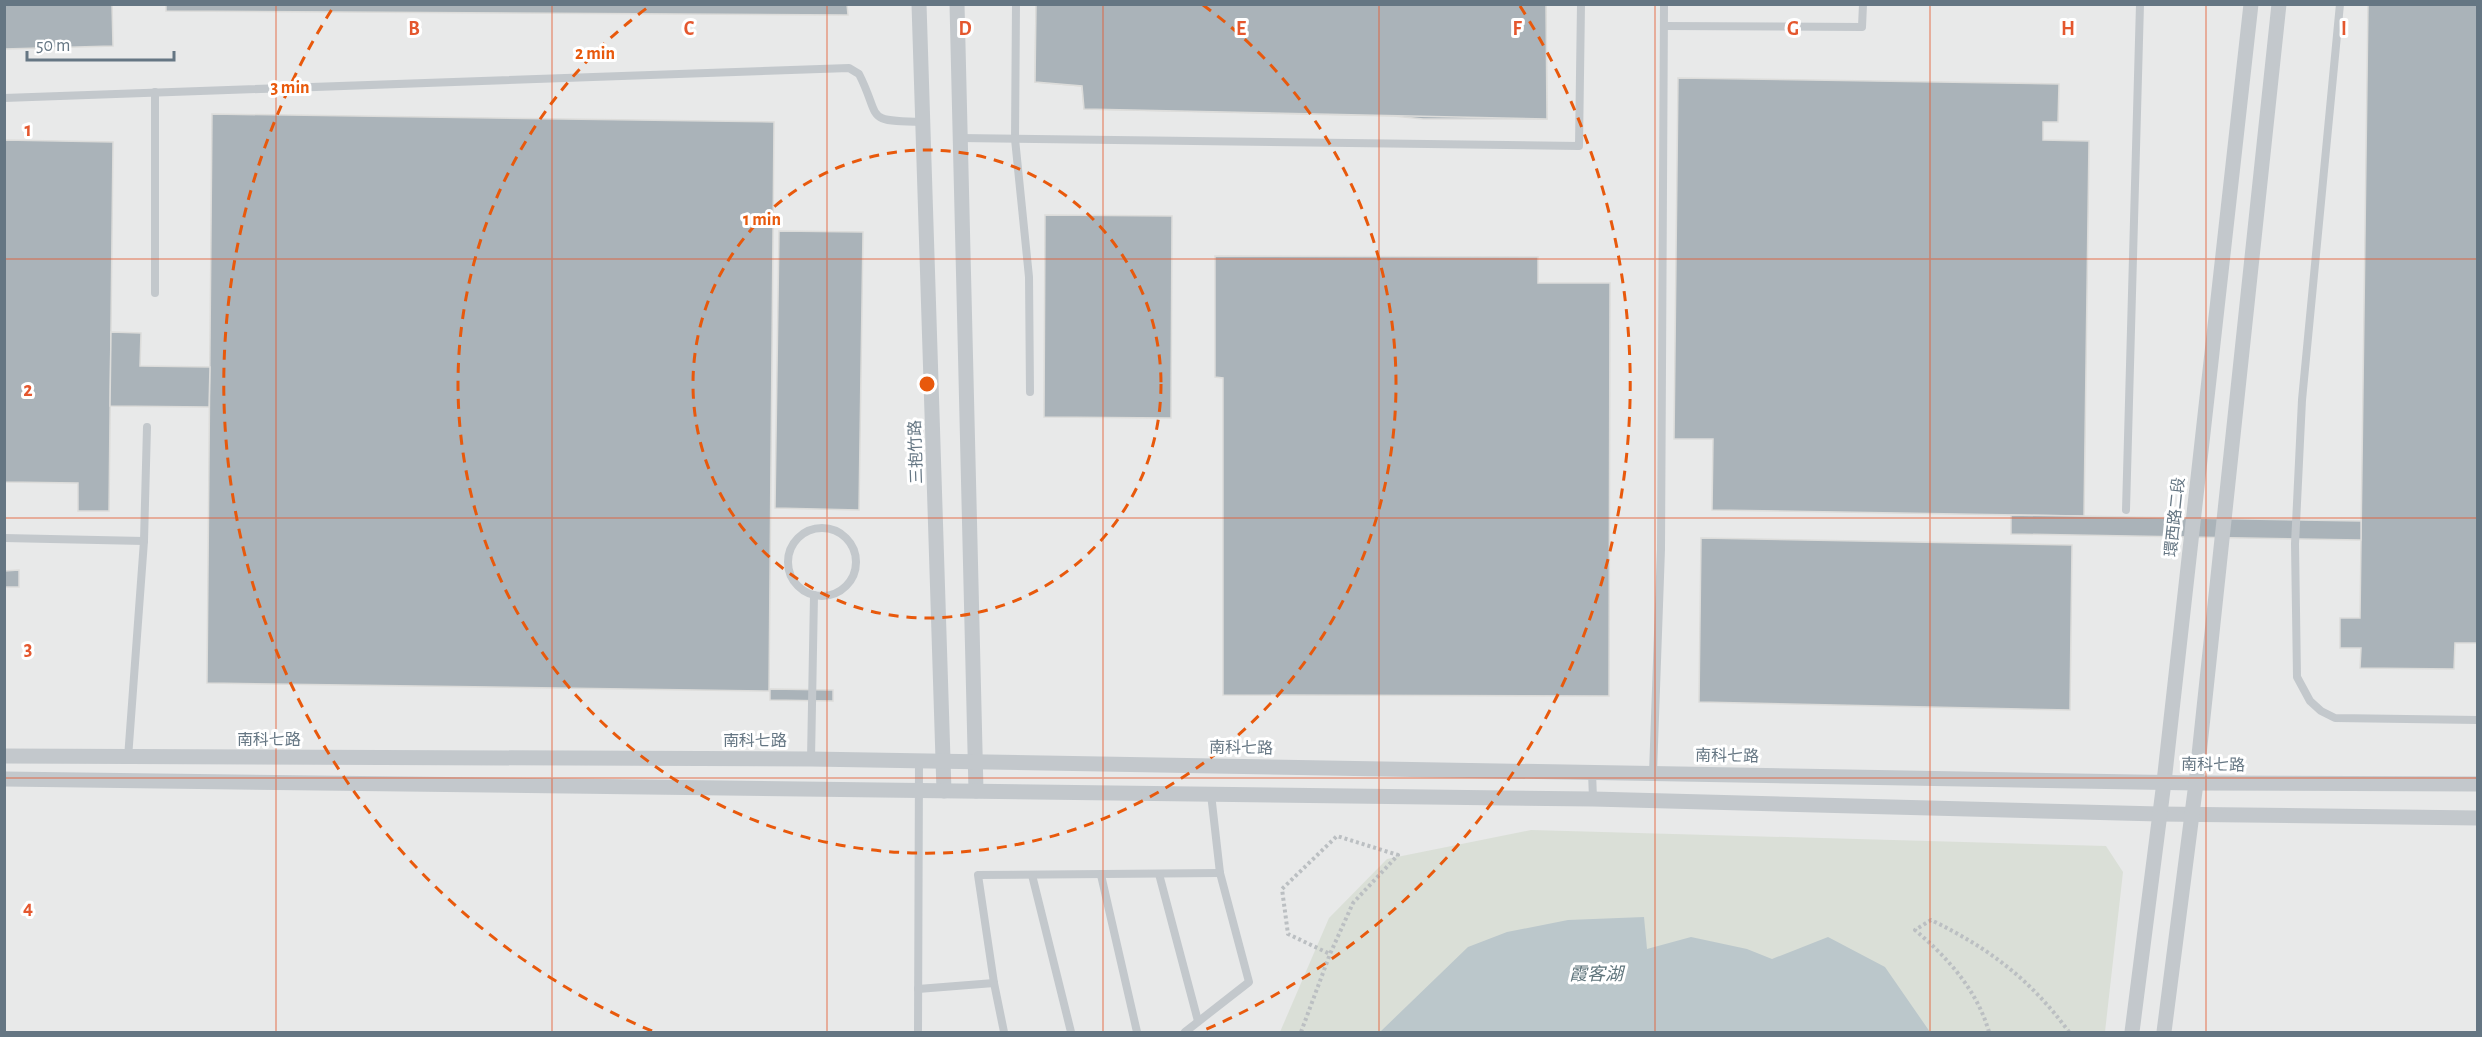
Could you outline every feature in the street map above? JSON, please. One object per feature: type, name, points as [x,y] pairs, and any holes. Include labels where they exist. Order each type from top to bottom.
[{"type":"street","name":"三抱竹路","points":[[919,4],[945,763],[944,791]]},
{"type":"street","points":[[957,4],[976,790]]},
{"type":"street","name":"環西路二段","points":[[2132,1032],[2163,782],[2250,4]]},
{"type":"street","points":[[2164,1032],[2193,814],[2279,4]]},
{"type":"street","name":"南科七路","points":[[4,756],[811,759],[945,763],[1592,770],[2196,783],[2478,784]]},
{"type":"street","points":[[4,779],[1593,799],[2159,814],[2478,818]]},
{"type":"lane","points":[[1016,4],[1015,139],[1029,277],[1030,392]]},
{"type":"lane","points":[[960,138],[1579,146],[1581,4]]},
{"type":"lane","points":[[1653,773],[1661,549],[1664,4]]},
{"type":"lane","points":[[1664,26],[1862,27],[1863,4]]},
{"type":"lane","points":[[2126,510],[2140,4]]},
{"type":"lane","points":[[2340,4],[2302,400],[2295,544],[2297,677],[2310,701],[2321,711],[2335,718],[2478,720]]},
{"type":"lane","points":[[4,98],[849,68],[860,74],[872,110],[878,117],[893,121],[923,122]]},
{"type":"lane","points":[[155,92],[155,293]]},
{"type":"lane","points":[[128,758],[144,541],[147,427]]},
{"type":"lane","points":[[825,528],[834,530],[842,535],[853,549],[855,567],[848,584],[841,590],[832,594],[814,594],[798,586],[793,578],[789,570],[789,552],[800,536],[807,531],[825,528]]},
{"type":"lane","points":[[4,538],[144,541]]},
{"type":"lane","points":[[811,759],[814,594]]},
{"type":"lane","points":[[918,1032],[919,762]]},
{"type":"lane","points":[[1592,770],[1593,799]]},
{"type":"lane","points":[[1185,1032],[1249,982],[1220,873],[1211,794]]},
{"type":"lane","points":[[1004,1032],[994,983],[978,875],[1220,873]]},
{"type":"lane","points":[[1159,874],[1198,1022]]},
{"type":"lane","points":[[1032,875],[1071,1032]]},
{"type":"lane","points":[[1101,875],[1137,1032]]},
{"type":"lane","points":[[918,989],[994,983]]},
{"type":"path","points":[[1301,1032],[1330,954],[1353,903],[1398,855],[1337,837],[1282,889],[1288,933],[1330,954]]},
{"type":"path","points":[[1989,1032],[1977,1002],[1966,983],[1937,948],[1915,930],[1931,920],[1988,950],[2033,989],[2069,1032]]},
{"type":"shaded area","points":[[5,5],[2477,5],[2477,1032],[5,1032]]},
{"type":"shaded area","points":[[1531,830],[2106,846],[2123,872],[2105,1032],[1280,1032],[1329,918],[1387,859]]},
{"type":"water","name":"霞客湖","points":[[1644,917],[1647,949],[1691,937],[1747,949],[1772,959],[1828,937],[1885,967],[1930,1032],[1380,1032],[1468,947],[1507,932],[1568,920]]},
{"type":"building","points":[[4,4],[112,4],[113,46],[4,49]]},
{"type":"building","points":[[166,4],[847,4],[848,15],[166,11]]},
{"type":"building","points":[[1036,4],[1546,4],[1547,119],[1423,119],[1394,116],[1084,109],[1082,86],[1035,82]]},
{"type":"building","points":[[1036,4],[1546,4],[1547,119],[1084,109],[1082,86],[1035,82]]},
{"type":"building","points":[[2368,4],[2478,4],[2478,643],[2455,643],[2454,669],[2360,668],[2361,648],[2340,648],[2340,618],[2360,618]]},
{"type":"building","points":[[1678,78],[2059,84],[2058,122],[2043,122],[2043,140],[2089,141],[2084,516],[1712,510],[1713,439],[1674,439]]},
{"type":"building","points":[[212,114],[774,122],[769,691],[207,683]]},
{"type":"building","points":[[4,140],[113,142],[109,511],[78,511],[78,483],[4,482]]},
{"type":"building","points":[[1045,215],[1172,216],[1171,418],[1044,417]]},
{"type":"building","points":[[779,231],[863,232],[859,510],[775,508]]},
{"type":"building","points":[[1215,256],[1538,257],[1538,283],[1610,283],[1609,696],[1223,695],[1223,378],[1215,377]]},
{"type":"building","points":[[111,332],[141,333],[140,366],[210,367],[209,407],[110,406]]},
{"type":"building","points":[[2011,515],[2361,521],[2361,540],[2011,534]]},
{"type":"building","points":[[1701,538],[2072,545],[2070,710],[1699,702]]},
{"type":"building","points":[[19,570],[19,587],[4,587],[4,571]]},
{"type":"building","points":[[770,689],[833,690],[833,701],[770,700]]}]
